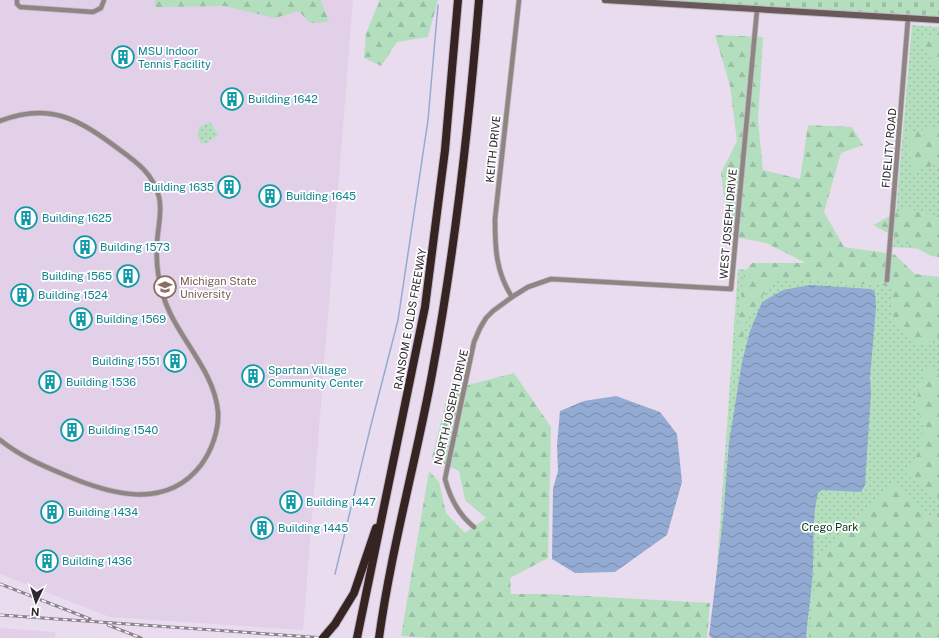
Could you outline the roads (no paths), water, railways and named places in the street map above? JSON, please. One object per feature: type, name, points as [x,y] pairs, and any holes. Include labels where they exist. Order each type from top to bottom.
[{"type":"highway","name":"RANSOM E OLDS FREEWAY","points":[[358,638],[419,341],[431,270],[447,135],[458,1]]},
{"type":"highway","points":[[379,638],[432,375],[444,306],[461,172],[478,2]]},
{"type":"highway","points":[[323,638],[335,624],[349,602],[357,585],[389,487]]},
{"type":"street","points":[[17,0],[17,4],[20,7],[93,12],[101,8],[104,0]]},
{"type":"street","name":"KEITH DRIVE","points":[[512,297],[500,277],[495,245],[494,219],[519,0]]},
{"type":"street","points":[[606,0],[939,20]]},
{"type":"street","name":"WEST JOSEPH DRIVE","points":[[512,297],[528,287],[551,279],[730,289],[757,10]]},
{"type":"street","name":"FIDELITY ROAD","points":[[887,280],[908,18]]},
{"type":"street","points":[[0,121],[14,115],[33,113],[51,114],[72,119],[95,132],[143,168],[150,176],[157,189],[161,206],[156,254],[163,295],[172,318],[206,375],[214,392],[218,413],[213,441],[208,454],[198,469],[180,484],[166,490],[153,493],[114,493],[90,486],[24,458],[0,440]]},
{"type":"street","name":"NORTH JOSEPH DRIVE","points":[[474,527],[463,518],[451,498],[445,480],[446,470],[474,342],[486,318],[512,297]]},
{"type":"water","points":[[810,285],[871,289],[875,292],[876,307],[870,378],[871,393],[865,485],[861,492],[822,490],[818,493],[814,520],[812,576],[806,638],[712,638],[709,636],[723,519],[729,442],[742,362],[750,331],[762,302],[783,290]]},
{"type":"water","points":[[616,396],[660,412],[677,434],[682,482],[667,535],[615,572],[575,573],[552,559],[553,489],[558,471],[557,445],[560,411],[584,401]]},
{"type":"waterway","points":[[335,574],[398,320],[428,120],[438,5]]},
{"type":"railway","points":[[0,584],[90,619]]},
{"type":"railway","points":[[0,615],[325,638]]},
{"type":"railway","points":[[108,625],[141,638]]},
{"type":"place","name":"MSU Indoor Tennis Facility","points":[[123,57]]},
{"type":"place","name":"Building 1642","points":[[232,99]]},
{"type":"place","name":"Building 1635","points":[[229,187]]},
{"type":"place","name":"Building 1645","points":[[270,196]]},
{"type":"place","name":"Building 1625","points":[[26,218]]},
{"type":"place","name":"Building 1573","points":[[85,247]]},
{"type":"place","name":"Building 1565","points":[[128,276]]},
{"type":"place","name":"Michigan State University","points":[[165,287]]},
{"type":"place","name":"Building 1524","points":[[22,295]]},
{"type":"place","name":"Building 1569","points":[[81,319]]},
{"type":"place","name":"Building 1551","points":[[175,361]]},
{"type":"place","name":"Spartan Village Community Center","points":[[253,376]]},
{"type":"place","name":"Building 1536","points":[[50,382]]},
{"type":"place","name":"Building 1540","points":[[72,430]]},
{"type":"place","name":"Building 1447","points":[[291,502]]},
{"type":"place","name":"Building 1434","points":[[52,512]]},
{"type":"place","name":"Building 1445","points":[[262,528]]},
{"type":"place","name":"Building 1436","points":[[47,561]]},
{"type":"park label","name":"Crego Park","points":[[830,527]]}]
